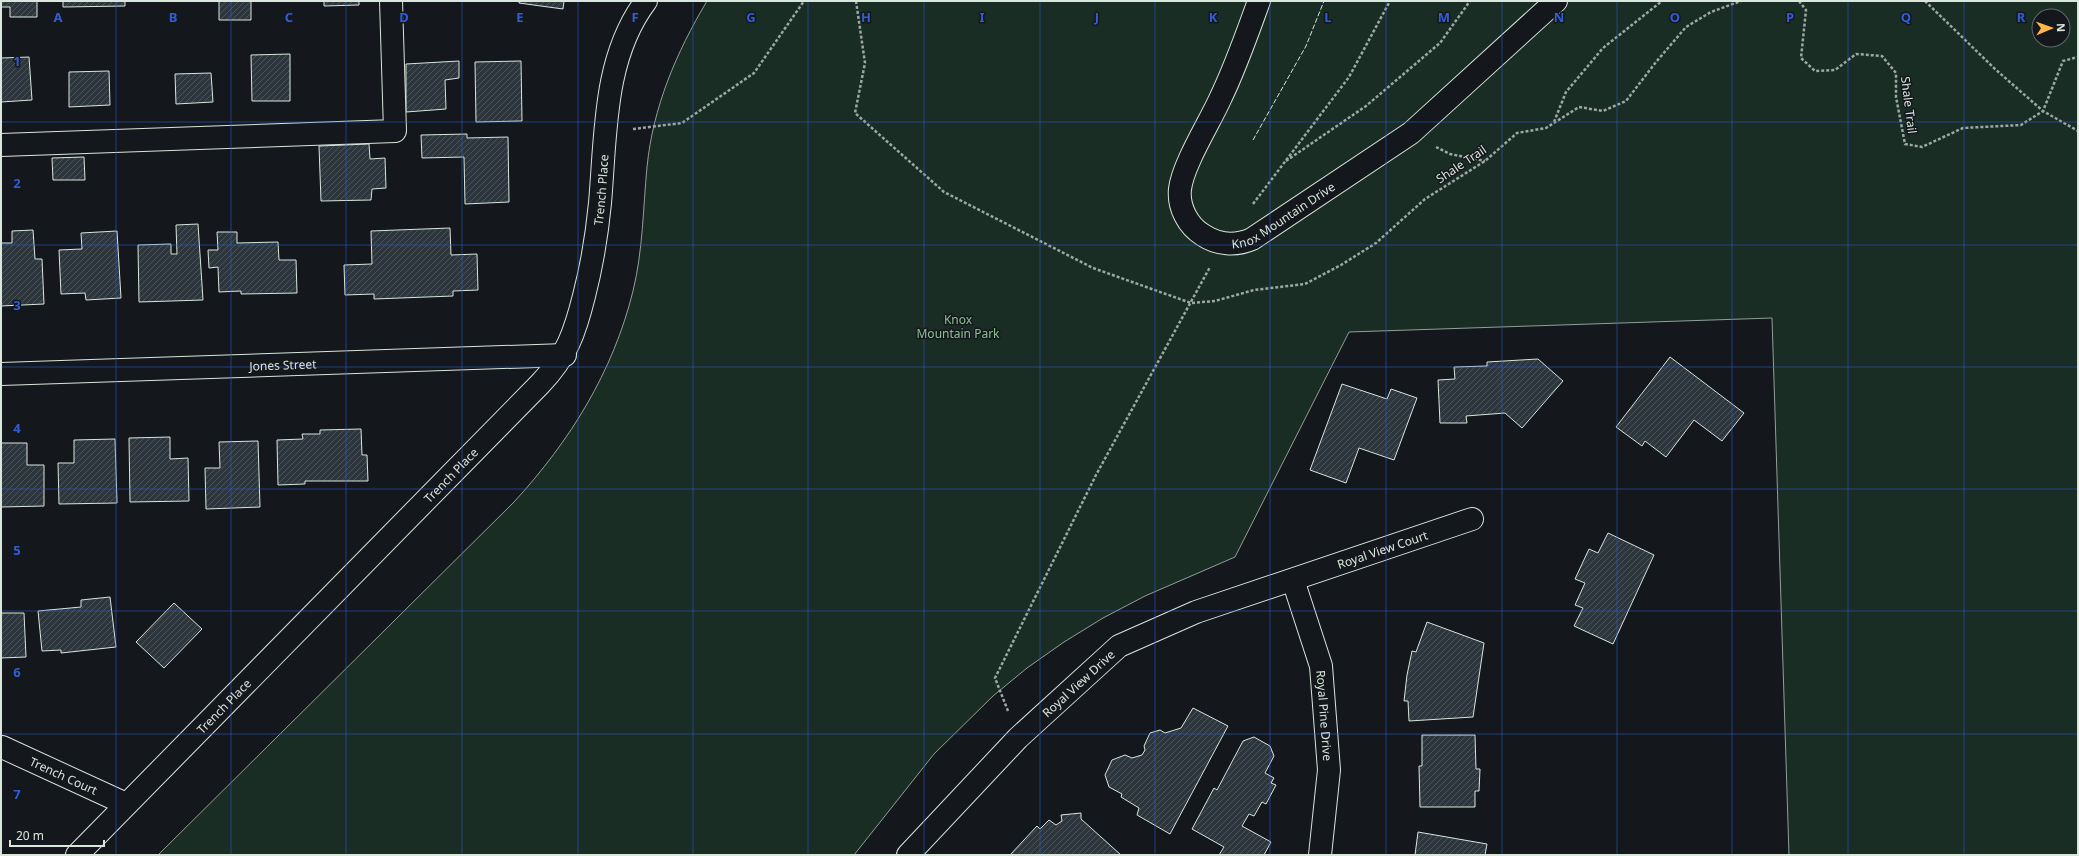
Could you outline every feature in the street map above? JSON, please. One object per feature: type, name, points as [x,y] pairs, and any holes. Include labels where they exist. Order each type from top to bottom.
[{"type":"street","points":[[1,145],[395,131],[391,1]]},
{"type":"street","name":"Trench Place","points":[[77,855],[545,380],[565,355],[578,320],[591,268],[600,205],[609,100],[622,48],[629,28],[646,1]]},
{"type":"street","name":"Knox Mountain Drive","points":[[1259,1],[1239,57],[1222,97],[1184,173],[1181,185],[1180,198],[1189,221],[1204,236],[1223,243],[1238,244],[1258,236],[1411,133],[1556,1]]},
{"type":"street","name":"Jones Street","points":[[1,374],[439,361],[565,355]]},
{"type":"street","name":"Royal View Court","points":[[1293,580],[1472,519]]},
{"type":"street","name":"Royal View Drive","points":[[908,855],[1018,738],[1118,646],[1196,612],[1293,580]]},
{"type":"street","name":"Royal Pine Drive","points":[[1293,580],[1321,666],[1329,770],[1320,855]]},
{"type":"street","name":"Trench Court","points":[[2,747],[126,804]]},
{"type":"path","points":[[606,132],[682,123],[754,74],[804,1]]},
{"type":"path","points":[[856,1],[865,63],[855,113],[944,192],[1093,268],[1190,303]]},
{"type":"path","points":[[1251,206],[1349,78],[1390,1]]},
{"type":"path","points":[[1284,163],[1366,106],[1440,44],[1470,1]]},
{"type":"path","points":[[1554,123],[1566,92],[1603,48],[1662,1]]},
{"type":"path","name":"Shale Trail","points":[[1190,303],[1215,301],[1254,290],[1305,284],[1341,265],[1376,243],[1425,199],[1485,161],[1517,133],[1546,128],[1579,107],[1603,111],[1626,101],[1656,62],[1686,27],[1711,12],[1741,1]]},
{"type":"path","name":"Shale Trail","points":[[1799,1],[1806,10],[1801,58],[1815,71],[1835,70],[1856,54],[1882,56],[1896,73],[1896,97],[1905,144],[1922,147],[1963,128],[2022,125],[2043,111]]},
{"type":"path","points":[[1925,1],[1995,70],[2043,111],[2078,131]]},
{"type":"path","points":[[2043,111],[2063,61],[2078,57]]},
{"type":"path","points":[[1411,133],[1450,154],[1485,161]]},
{"type":"path","points":[[1018,738],[995,678],[1096,475],[1223,243]]},
{"type":"green space","name":"Knox Mountain Park","points":[[707,1],[2078,1],[2078,855],[1789,855],[1772,318],[1349,332],[1235,557],[1145,596],[1103,618],[1064,642],[1027,668],[993,696],[934,754],[854,855],[158,855],[514,502],[553,455],[571,430],[587,404],[614,350],[633,291],[639,260],[650,145],[660,102],[685,40]]},
{"type":"building","points":[[1,1],[37,1],[37,17],[10,17],[10,7],[1,7]]},
{"type":"building","points":[[63,1],[125,1],[125,6],[63,7]]},
{"type":"building","points":[[219,1],[251,1],[251,20],[219,20]]},
{"type":"building","points":[[324,1],[359,1],[359,5],[324,6]]},
{"type":"building","points":[[519,1],[564,1],[563,9],[519,3]]},
{"type":"building","points":[[290,54],[290,101],[252,101],[251,55]]},
{"type":"building","points":[[29,57],[32,100],[1,102],[1,58]]},
{"type":"building","points":[[459,61],[459,78],[445,80],[446,109],[406,112],[406,64]]},
{"type":"building","points":[[521,61],[522,121],[476,122],[475,62]]},
{"type":"building","points":[[109,71],[110,105],[69,107],[69,72]]},
{"type":"building","points":[[211,73],[213,102],[176,104],[175,74]]},
{"type":"building","points":[[467,134],[467,138],[508,137],[509,202],[465,204],[464,157],[422,158],[421,135]]},
{"type":"building","points":[[369,144],[370,159],[385,158],[386,188],[372,189],[371,200],[321,201],[319,146]]},
{"type":"building","points":[[84,157],[85,180],[53,180],[52,158]]},
{"type":"building","points":[[198,224],[203,300],[139,302],[138,245],[171,244],[171,254],[177,254],[176,225]]},
{"type":"building","points":[[450,228],[451,255],[477,254],[478,290],[453,291],[453,296],[374,299],[374,294],[345,295],[344,265],[372,264],[371,231]]},
{"type":"building","points":[[33,230],[35,259],[42,259],[44,304],[1,306],[1,243],[12,243],[12,231]]},
{"type":"building","points":[[117,231],[121,298],[86,300],[85,293],[61,294],[59,250],[82,249],[81,233]]},
{"type":"building","points":[[217,232],[237,232],[237,243],[278,242],[279,260],[296,260],[297,293],[241,294],[241,291],[219,292],[218,267],[209,268],[208,250],[218,250]]},
{"type":"building","points":[[1670,357],[1744,413],[1722,441],[1694,420],[1666,457],[1645,441],[1642,446],[1616,427]]},
{"type":"building","points":[[1538,359],[1563,381],[1522,428],[1505,413],[1466,416],[1467,423],[1440,423],[1438,380],[1455,379],[1454,367],[1487,366],[1487,362]]},
{"type":"building","points":[[1342,384],[1387,399],[1391,389],[1417,398],[1394,460],[1359,448],[1346,483],[1310,470]]},
{"type":"building","points":[[361,429],[362,455],[367,455],[368,481],[305,481],[305,484],[278,485],[277,440],[303,439],[302,434],[320,434],[320,430]]},
{"type":"building","points":[[170,437],[170,459],[188,458],[189,501],[130,502],[129,438]]},
{"type":"building","points":[[115,439],[117,503],[59,504],[58,463],[74,463],[74,440]]},
{"type":"building","points":[[258,441],[260,507],[206,509],[205,468],[220,468],[219,442]]},
{"type":"building","points":[[1,443],[27,443],[27,465],[44,465],[44,506],[1,507]]},
{"type":"building","points":[[1608,533],[1654,555],[1613,644],[1574,626],[1583,608],[1575,605],[1585,583],[1575,579],[1589,549],[1598,553]]},
{"type":"building","points":[[110,597],[116,647],[61,653],[61,650],[42,651],[38,611],[81,607],[81,600]]},
{"type":"building","points":[[174,603],[202,629],[164,668],[136,642]]},
{"type":"building","points":[[1,613],[24,613],[26,657],[1,658]]},
{"type":"building","points":[[1427,622],[1484,643],[1473,717],[1409,721],[1408,701],[1404,701],[1407,675],[1412,651],[1416,652]]},
{"type":"building","points":[[1193,708],[1228,726],[1170,834],[1137,815],[1139,808],[1121,797],[1122,794],[1109,787],[1105,775],[1112,760],[1125,755],[1132,758],[1142,755],[1150,733],[1160,730],[1165,733],[1181,728]]},
{"type":"building","points":[[1422,735],[1475,735],[1476,769],[1480,769],[1479,791],[1475,791],[1475,807],[1420,807],[1419,766],[1422,766]]},
{"type":"building","points":[[1254,737],[1270,746],[1274,756],[1265,773],[1274,778],[1271,783],[1276,785],[1266,804],[1262,802],[1254,816],[1249,814],[1242,826],[1271,842],[1264,855],[1219,855],[1224,847],[1192,829],[1214,788],[1217,790],[1243,741]]},
{"type":"building","points":[[1081,813],[1081,819],[1121,855],[1010,855],[1037,826],[1040,829],[1049,820],[1056,825],[1062,821],[1061,815]]},
{"type":"building","points":[[1418,832],[1487,844],[1485,855],[1415,855]]},
{"type":"fence","points":[[1253,140],[1306,46],[1324,1]]}]
